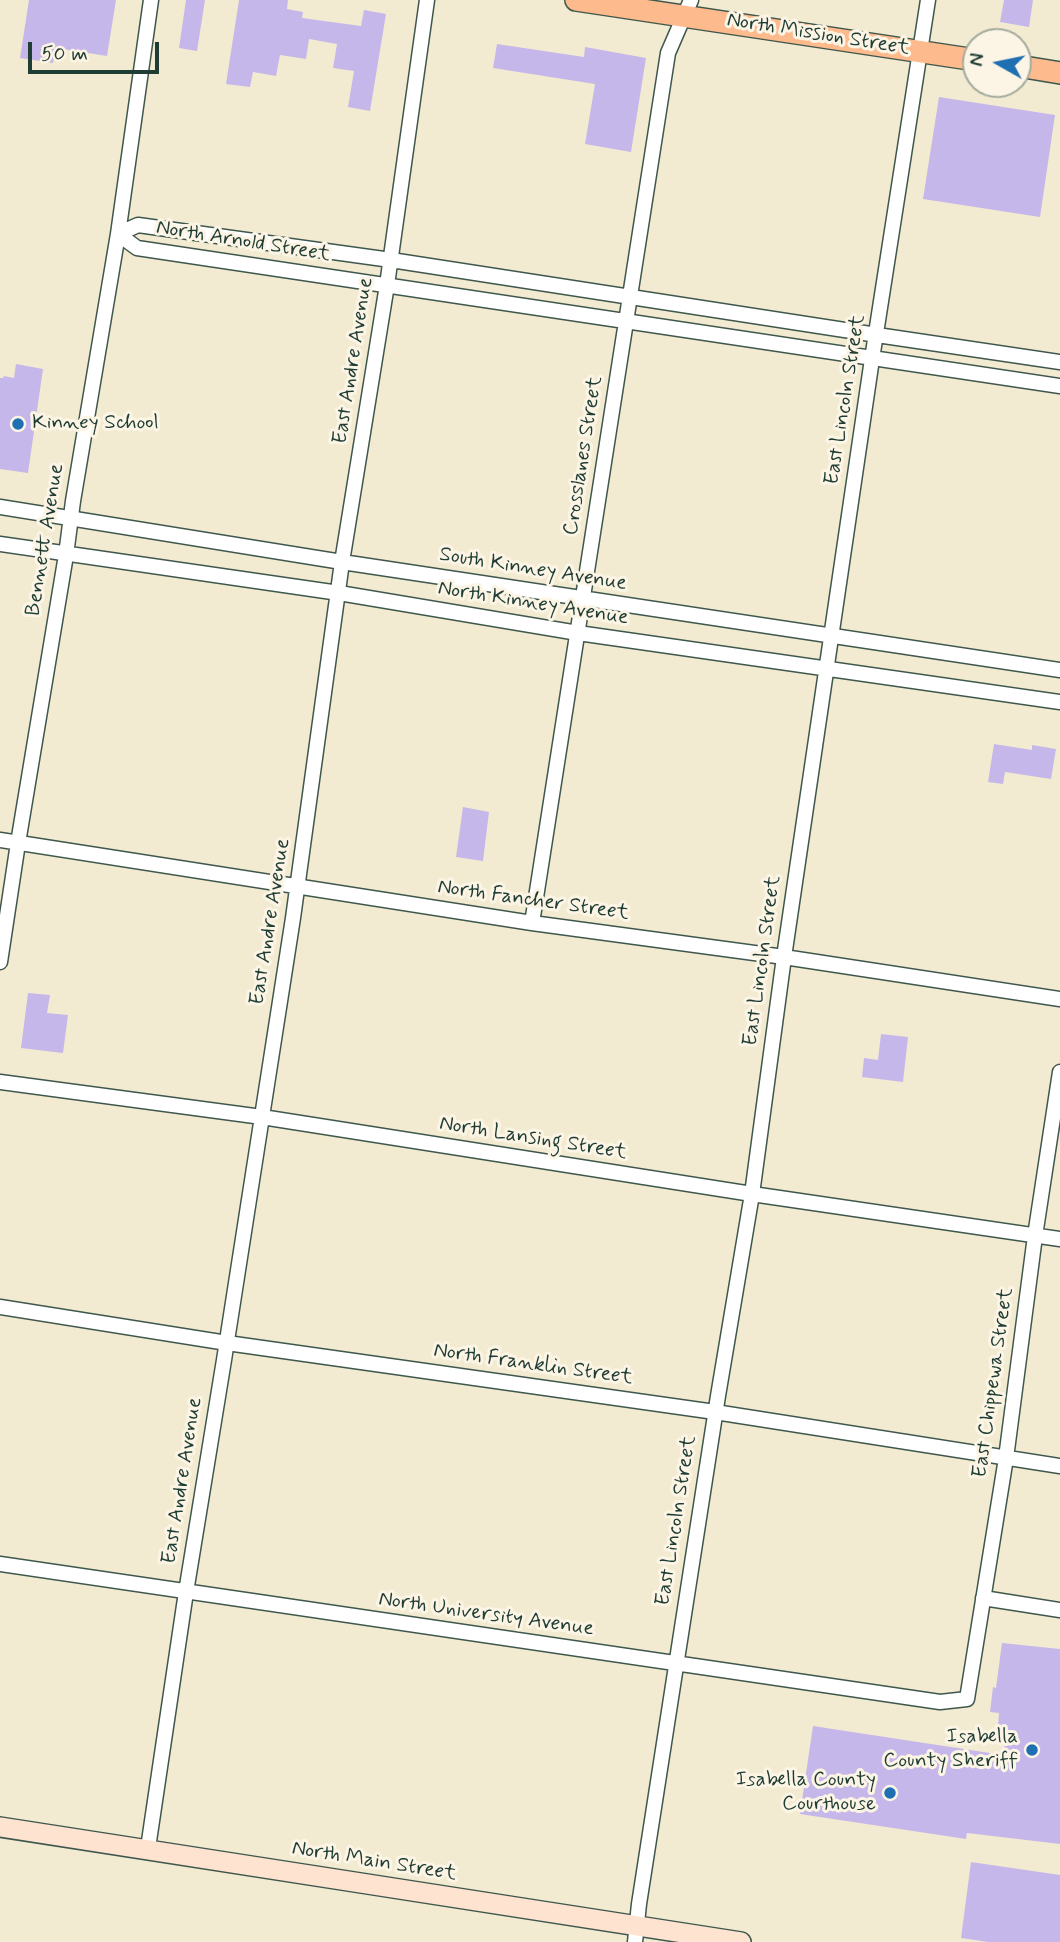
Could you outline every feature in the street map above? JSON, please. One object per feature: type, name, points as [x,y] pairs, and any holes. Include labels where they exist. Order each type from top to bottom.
[{"type":"main road","name":"North Mission Street","points":[[576,0],[688,8],[962,58]]},
{"type":"main road","points":[[1032,68],[1060,73]]},
{"type":"street","name":"Bennett Avenue","points":[[0,962],[70,517],[118,234],[151,0]]},
{"type":"street","name":"East Andre Avenue","points":[[148,1848],[298,886],[342,562],[391,260],[427,0]]},
{"type":"street","name":"East Lincoln Street","points":[[635,1934],[715,1412],[752,1195],[784,957],[872,359],[928,0]]},
{"type":"street","name":"Crosslanes Street","points":[[532,923],[667,53],[688,8]]},
{"type":"street","name":"North Arnold Street","points":[[1060,362],[391,260],[138,225],[118,234],[137,248],[1060,386]]},
{"type":"street","name":"South Kinney Avenue","points":[[0,507],[342,562],[1060,670]]},
{"type":"street","name":"North Kinney Avenue","points":[[0,544],[339,593],[578,633],[1060,702]]},
{"type":"street","name":"North Fancher Street","points":[[0,840],[532,923],[784,957],[1060,999]]},
{"type":"street","name":"East Chippewa Street","points":[[967,1699],[1006,1458],[1060,1072]]},
{"type":"street","name":"North Lansing Street","points":[[0,1082],[262,1117],[752,1195],[1060,1239]]},
{"type":"street","name":"North Franklin Street","points":[[0,1307],[227,1343],[715,1412],[1060,1466]]},
{"type":"street","name":"North University Avenue","points":[[0,1564],[940,1702],[967,1699]]},
{"type":"street","points":[[983,1598],[1060,1610]]},
{"type":"street","name":"North Main Street","points":[[0,1827],[148,1848],[635,1934],[741,1942]]},
{"type":"building","points":[[29,0],[116,0],[107,56],[56,48],[53,63],[20,58]]},
{"type":"building","points":[[186,0],[205,0],[197,51],[179,48]]},
{"type":"building","points":[[239,0],[288,0],[287,9],[303,12],[302,18],[361,26],[364,10],[386,14],[370,111],[348,107],[354,71],[333,68],[337,44],[309,39],[306,59],[280,55],[276,76],[253,72],[250,87],[226,84]]},
{"type":"building","points":[[1004,0],[1033,0],[1029,27],[1000,22]]},
{"type":"building","points":[[497,44],[584,57],[585,47],[646,58],[631,152],[585,144],[595,84],[493,68]]},
{"type":"building","points":[[939,97],[1055,115],[1040,217],[923,199]]},
{"type":"building","name":"Kinney School","points":[[16,364],[43,369],[28,473],[0,469],[0,378],[14,378]]},
{"type":"building","points":[[994,744],[1032,750],[1032,745],[1056,749],[1051,779],[1005,772],[1003,784],[988,782]]},
{"type":"building","points":[[463,807],[489,812],[483,861],[456,857]]},
{"type":"building","points":[[28,993],[50,995],[47,1013],[68,1015],[63,1053],[21,1048]]},
{"type":"building","points":[[881,1034],[908,1037],[903,1082],[862,1077],[864,1058],[878,1060]]},
{"type":"building","points":[[1002,1643],[1060,1649],[1060,1844],[967,1833],[966,1839],[800,1814],[813,1726],[1003,1755],[1007,1730],[998,1726],[999,1713],[990,1712]]},
{"type":"building","points":[[971,1862],[1060,1875],[1060,1942],[988,1942],[961,1938]]},
{"type":"place","name":"Kinney School","points":[[18,424]]},
{"type":"place","name":"Isabella County Sheriff","points":[[1032,1750]]},
{"type":"place","name":"Isabella County Courthouse","points":[[890,1793]]}]
